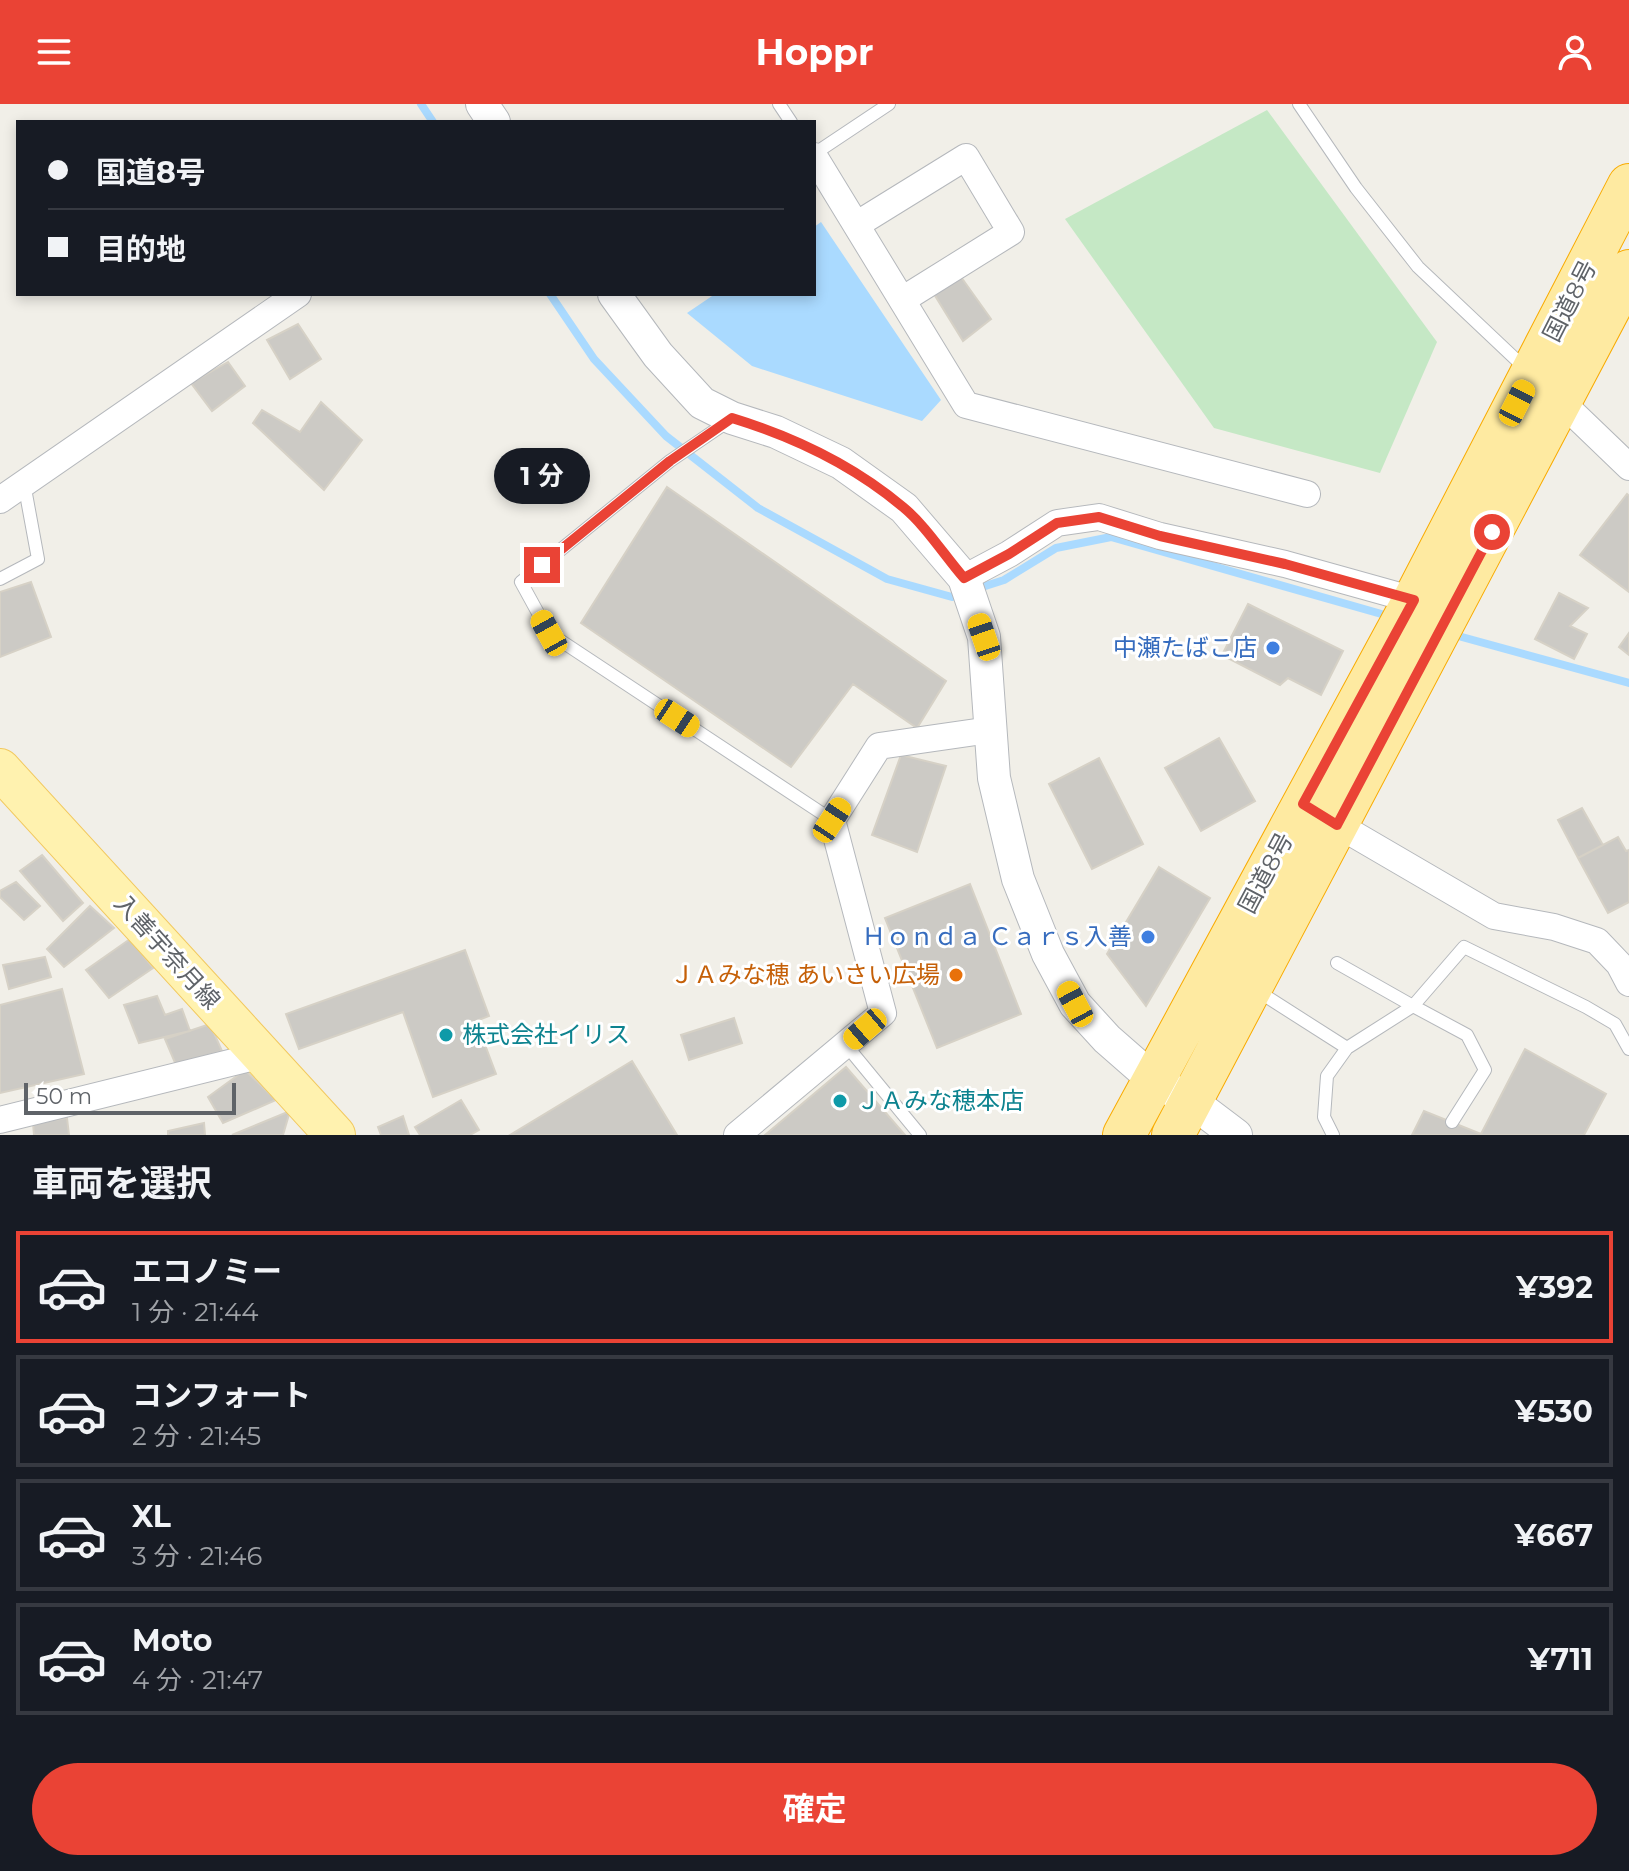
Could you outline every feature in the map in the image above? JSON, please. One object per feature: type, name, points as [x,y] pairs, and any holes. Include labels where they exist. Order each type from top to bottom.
[{"type":"highway","name":"国道8号","points":[[1124,1135],[1320,814],[1546,387],[1629,185]]},
{"type":"highway","name":"国道8号","points":[[1182,1118],[1252,988],[1320,814],[1414,600],[1546,387],[1629,271]]},
{"type":"main road","name":"入善宇奈月線","points":[[0,769],[262,1055],[328,1133]]},
{"type":"street","points":[[856,225],[966,157],[1011,232],[902,300]]},
{"type":"street","points":[[816,158],[966,405],[1307,494]]},
{"type":"street","points":[[0,500],[295,296]]},
{"type":"street","points":[[615,296],[658,355],[702,403],[732,418],[776,432],[854,472],[904,508],[964,578],[984,637],[994,778],[1018,879],[1048,954],[1075,1004],[1107,1039],[1155,1081],[1182,1118],[1236,1135]]},
{"type":"street","points":[[1546,387],[1629,467]]},
{"type":"street","points":[[964,578],[1057,523],[1099,517],[1160,536],[1285,564],[1414,600]]},
{"type":"street","points":[[737,1135],[883,1013],[832,820],[879,746],[990,730]]},
{"type":"street","points":[[1320,814],[1494,916],[1554,927],[1597,941],[1619,964],[1629,983]]},
{"type":"street","points":[[0,1120],[262,1055]]},
{"type":"lane","points":[[816,154],[889,104]]},
{"type":"lane","points":[[1299,104],[1356,188],[1418,267],[1546,387]]},
{"type":"lane","points":[[732,418],[670,461],[521,582],[549,633],[832,820]]},
{"type":"lane","points":[[0,579],[38,559],[24,483]]},
{"type":"lane","points":[[1333,1135],[1324,1117],[1327,1076],[1347,1048],[1413,1006],[1464,947],[1615,1024],[1629,1049]]},
{"type":"lane","points":[[1337,963],[1467,1035],[1485,1070],[1452,1122]]},
{"type":"lane","points":[[1252,988],[1347,1048]]},
{"type":"lane","points":[[846,1045],[920,1135]]},
{"type":"green space","points":[[1267,110],[1437,342],[1380,473],[1214,428],[1065,219]]},
{"type":"water","points":[[821,222],[941,400],[922,421],[752,366],[687,313],[712,296],[816,296],[816,226]]},
{"type":"building","points":[[961,277],[991,319],[963,341],[934,294]]},
{"type":"building","points":[[298,324],[321,359],[290,379],[267,340]]},
{"type":"building","points":[[228,362],[245,386],[212,411],[191,383]]},
{"type":"building","points":[[321,402],[362,440],[324,490],[253,423],[262,410],[300,432]]},
{"type":"building","points":[[667,487],[946,681],[917,728],[853,684],[791,767],[581,623]]},
{"type":"building","points":[[1627,494],[1629,496],[1629,592],[1580,555]]},
{"type":"building","points":[[31,582],[51,637],[0,657],[0,592]]},
{"type":"building","points":[[1559,593],[1588,608],[1570,626],[1587,634],[1574,659],[1535,639]]},
{"type":"building","points":[[1248,604],[1343,651],[1321,695],[1288,678],[1280,685],[1222,655]]},
{"type":"building","points":[[1629,633],[1629,655],[1619,647]]},
{"type":"building","points":[[1219,738],[1255,801],[1201,831],[1165,768]]},
{"type":"building","points":[[901,755],[946,766],[917,852],[872,835]]},
{"type":"building","points":[[1099,758],[1143,844],[1092,869],[1049,784]]},
{"type":"building","points":[[1582,808],[1603,845],[1578,858],[1558,820]]},
{"type":"building","points":[[1618,837],[1626,851],[1629,850],[1629,902],[1608,913],[1578,858]]},
{"type":"building","points":[[42,855],[83,903],[63,921],[20,871]]},
{"type":"building","points":[[1159,867],[1210,898],[1146,1006],[1107,954]]},
{"type":"building","points":[[16,882],[40,906],[24,920],[0,897],[0,891]]},
{"type":"building","points":[[970,884],[1021,1014],[937,1048],[885,918]]},
{"type":"building","points":[[90,906],[114,928],[64,967],[47,949]]},
{"type":"building","points":[[130,939],[153,968],[109,998],[86,970]]},
{"type":"building","name":"株式会社イリス","points":[[465,950],[489,1016],[476,1021],[496,1074],[433,1097],[403,1012],[299,1049],[286,1014]]},
{"type":"building","points":[[45,957],[51,977],[9,989],[3,965]]},
{"type":"building","points":[[62,989],[84,1074],[0,1093],[0,1005]]},
{"type":"building","points":[[157,996],[165,1015],[182,1009],[190,1031],[139,1043],[124,1005]]},
{"type":"building","points":[[734,1018],[742,1043],[689,1060],[681,1035]]},
{"type":"building","points":[[210,1024],[222,1051],[176,1065],[165,1039]]},
{"type":"building","points":[[1525,1049],[1606,1094],[1584,1135],[1412,1135],[1424,1111],[1481,1134]]},
{"type":"building","points":[[632,1061],[677,1135],[510,1135]]},
{"type":"building","name":"ＪＡみな穂本店","points":[[846,1067],[905,1135],[765,1135]]},
{"type":"building","points":[[245,1070],[276,1100],[223,1123],[208,1097]]},
{"type":"building","points":[[461,1100],[479,1130],[470,1135],[420,1135],[415,1127]]},
{"type":"building","points":[[290,1111],[283,1135],[232,1135]]},
{"type":"building","points":[[403,1116],[409,1135],[381,1135],[378,1127]]},
{"type":"building","points":[[67,1118],[69,1135],[34,1135],[33,1123]]},
{"type":"building","points":[[204,1123],[205,1135],[168,1135],[168,1131]]},
{"type":"waterway","points":[[421,104],[432,120]]},
{"type":"waterway","points":[[551,296],[594,359],[666,436],[758,508],[887,579],[952,597],[963,593]]},
{"type":"waterway","points":[[976,589],[1004,580],[1056,548],[1111,537],[1392,617]]},
{"type":"waterway","points":[[1451,634],[1629,683]]},
{"type":"place","name":"中瀬たばこ店","points":[[1273,648]]},
{"type":"place","name":"Ｈｏｎｄａ Ｃａｒｓ入善","points":[[1148,937]]},
{"type":"place","name":"ＪＡみな穂 あいさい広場","points":[[956,975]]},
{"type":"place","name":"株式会社イリス","points":[[446,1035]]},
{"type":"place","name":"ＪＡみな穂本店","points":[[840,1101]]},
{"type":"route","points":[[542,565],[670,461],[732,418],[776,432],[841,463],[904,508],[964,578],[1057,523],[1099,517],[1160,536],[1285,564],[1414,600],[1303,804],[1337,825],[1492,532]]}]
